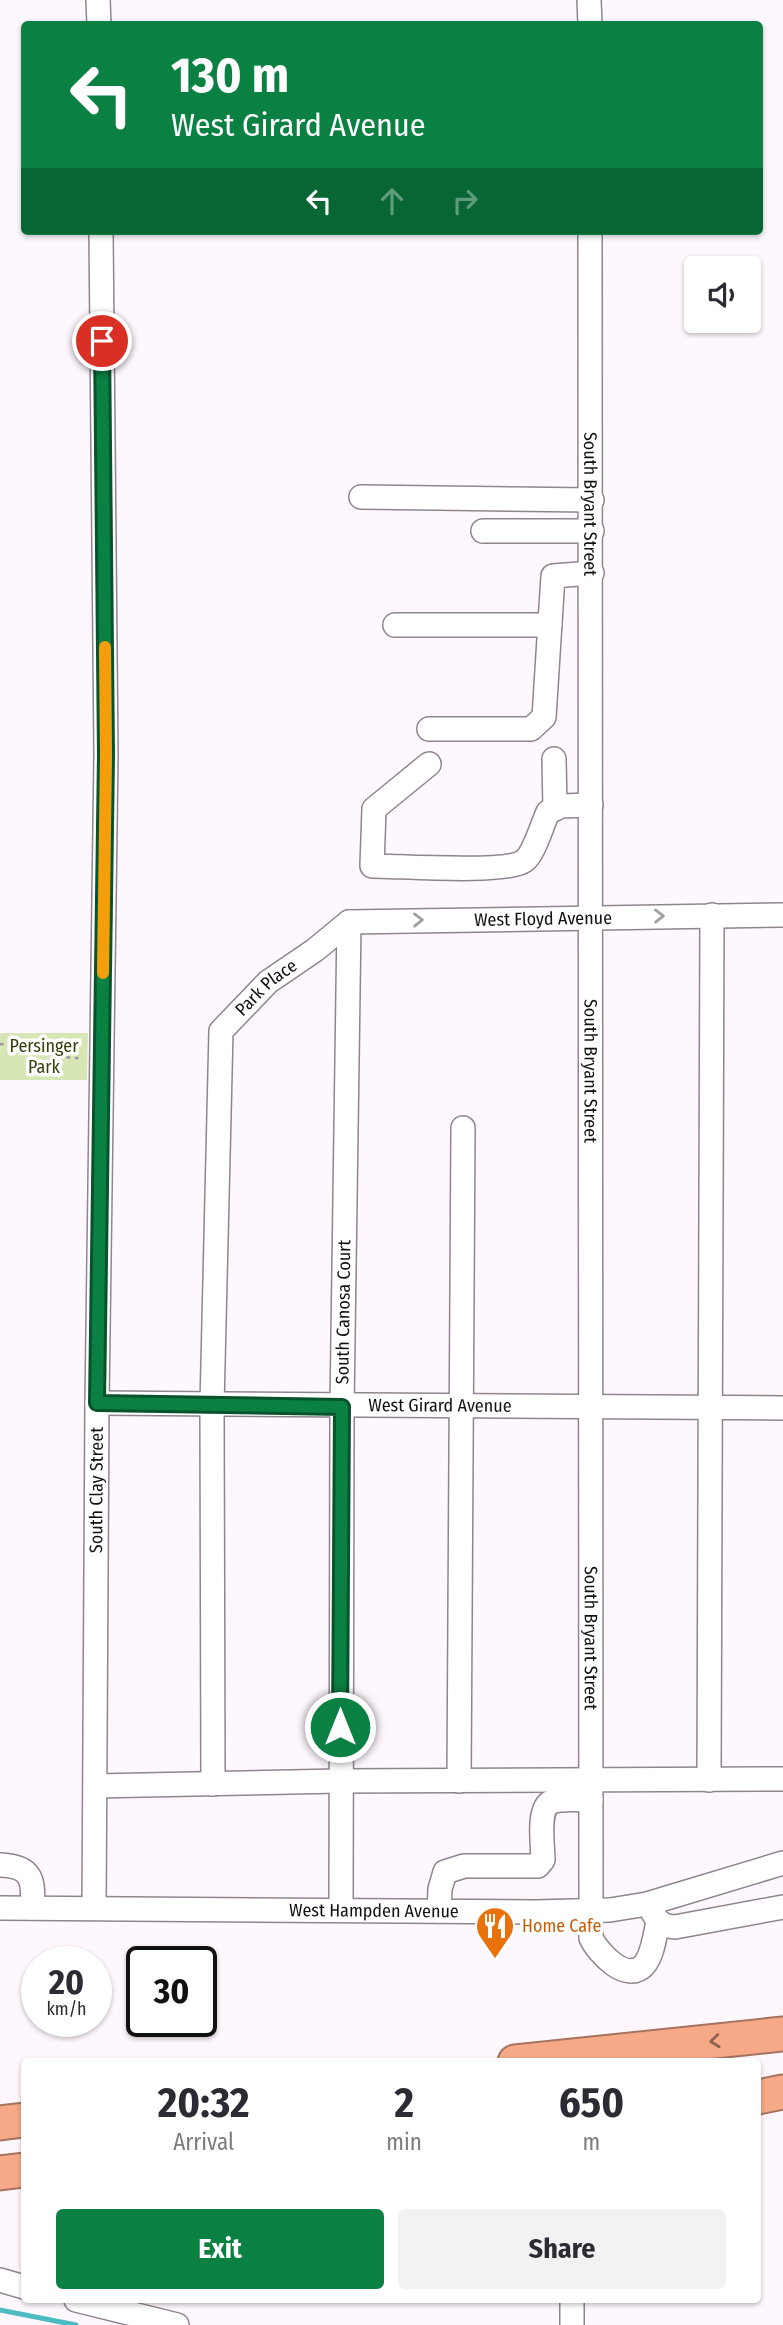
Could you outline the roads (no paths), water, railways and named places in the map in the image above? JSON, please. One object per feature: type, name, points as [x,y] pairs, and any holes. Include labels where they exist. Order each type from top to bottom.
[{"type":"highway","points":[[553,2058],[783,2034]]},
{"type":"highway","points":[[761,2089],[783,2086]]},
{"type":"highway","points":[[761,2096],[783,2092]]},
{"type":"highway","points":[[0,2123],[21,2120]]},
{"type":"highway","points":[[0,2173],[21,2170]]},
{"type":"street","points":[[98,0],[99,21]]},
{"type":"street","points":[[589,0],[590,21]]},
{"type":"street","name":"South Clay Street","points":[[94,1908],[97,1403],[106,755],[101,235]]},
{"type":"street","name":"South Bryant Street","points":[[590,235],[591,1938],[619,1968],[636,1971],[644,1966],[649,1957],[654,1912]]},
{"type":"street","points":[[361,497],[592,500]]},
{"type":"street","points":[[483,531],[592,531]]},
{"type":"street","points":[[429,729],[531,729],[544,717],[553,576],[592,573]]},
{"type":"street","points":[[395,625],[550,625]]},
{"type":"street","points":[[554,759],[555,809]]},
{"type":"street","points":[[429,764],[374,809],[372,866],[514,865],[524,861],[532,852],[548,812],[561,806],[591,805]]},
{"type":"street","points":[[709,1780],[712,915]]},
{"type":"street","name":"West Floyd Avenue","points":[[349,922],[783,915]]},
{"type":"street","name":"Park Place","points":[[212,1405],[220,1031],[268,982],[315,950],[349,922]]},
{"type":"street","name":"South Canosa Court","points":[[341,1910],[339,1781],[342,1407],[349,922]]},
{"type":"street","points":[[459,1782],[463,1128]]},
{"type":"street","name":"West Girard Avenue","points":[[97,1403],[342,1407],[591,1405],[783,1408]]},
{"type":"street","points":[[212,1405],[213,1784]]},
{"type":"street","points":[[95,1786],[339,1781],[459,1782],[559,1791],[709,1780],[783,1779]]},
{"type":"street","points":[[439,1911],[442,1880],[445,1872],[453,1868],[538,1866],[543,1860],[542,1815],[545,1807],[559,1791]]},
{"type":"street","name":"West Hampden Avenue","points":[[0,1908],[654,1912],[724,1881],[783,1863]]},
{"type":"street","points":[[0,1865],[22,1869],[31,1877],[32,1908]]},
{"type":"street","points":[[724,1881],[736,1916]]},
{"type":"street","points":[[654,1912],[665,1926],[675,1927],[783,1907]]},
{"type":"street","points":[[0,2280],[21,2286]]},
{"type":"street","points":[[88,2303],[177,2325]]},
{"type":"street","points":[[572,2303],[572,2325]]},
{"type":"waterway","points":[[0,2310],[76,2325]]},
{"type":"place","name":"Home Cafe","points":[[495,1960]]},
{"type":"park label","name":"Persinger Park","points":[[44,1056]]}]
